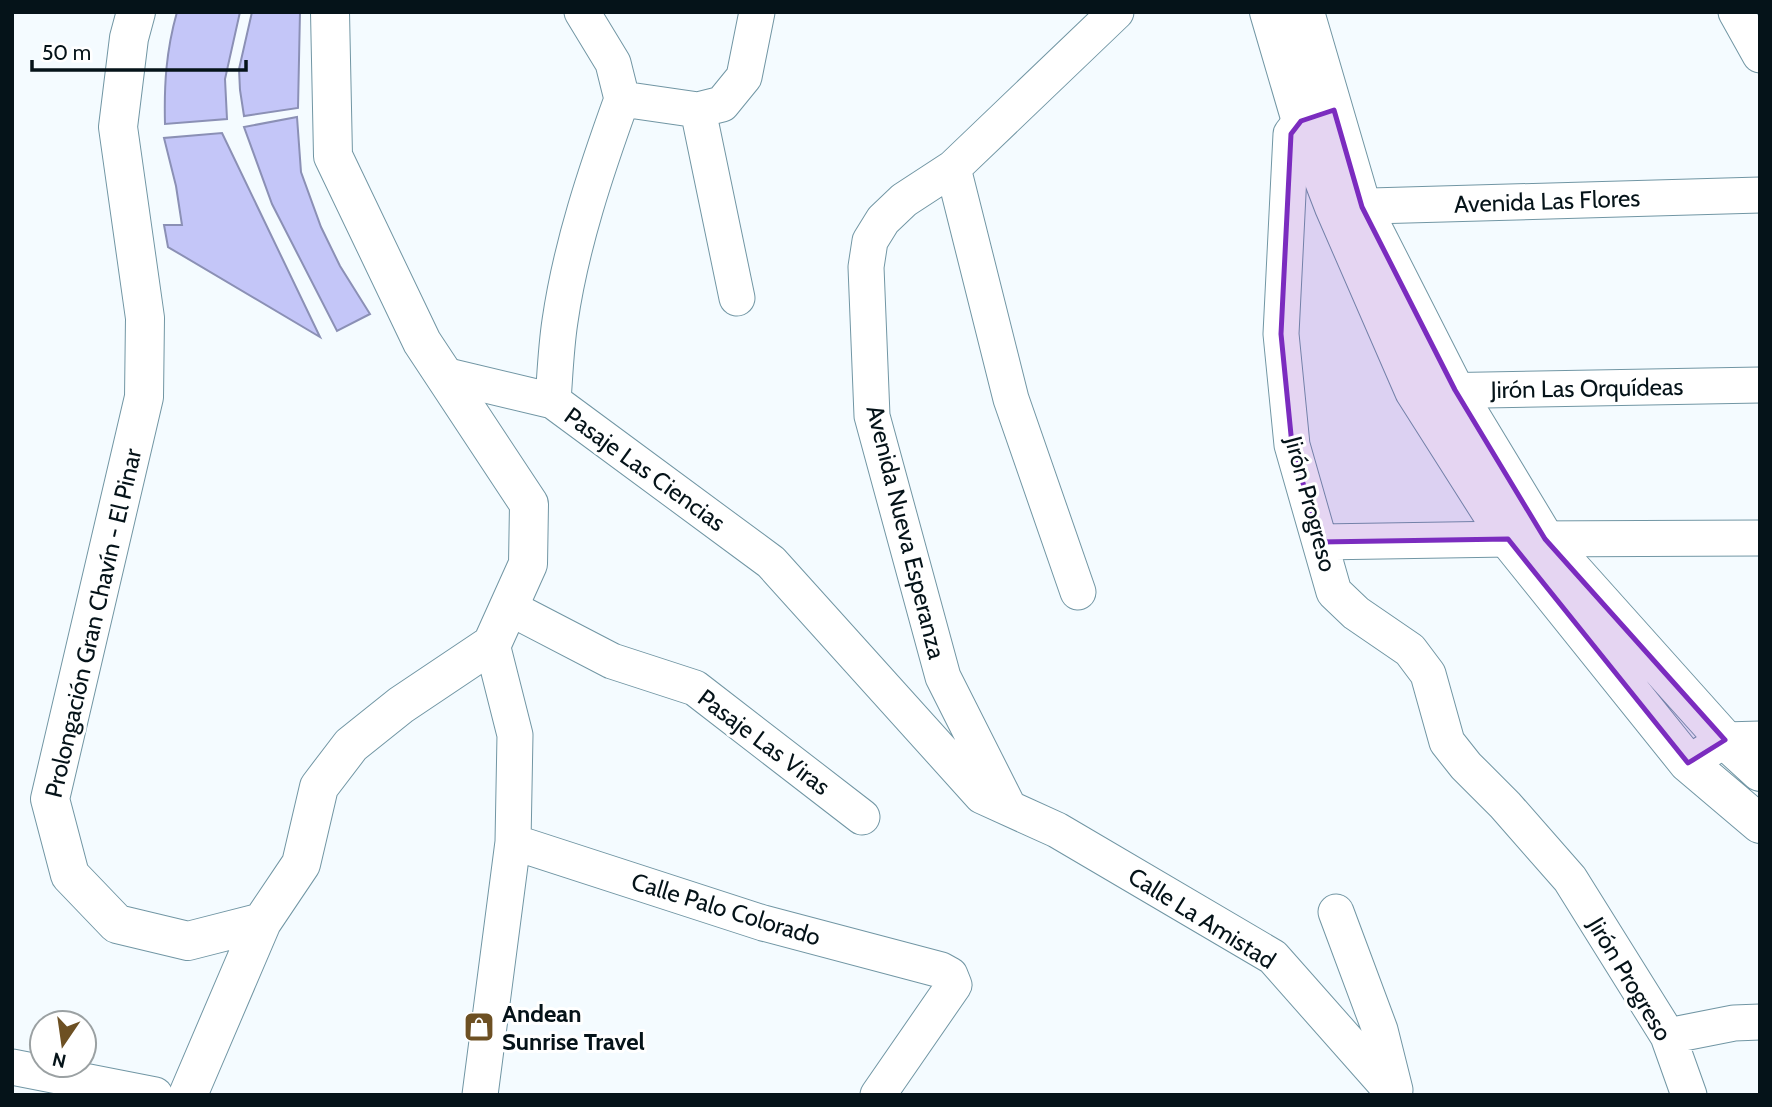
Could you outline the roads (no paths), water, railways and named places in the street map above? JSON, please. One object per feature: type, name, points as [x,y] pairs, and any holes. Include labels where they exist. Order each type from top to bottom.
[{"type":"main road","name":"Prolongación Gran Chavín - El Pinar","points":[[136,12],[129,38],[118,127],[145,318],[144,397],[50,799],[70,875],[117,924],[188,941],[262,922]]},
{"type":"main road","points":[[188,1095],[262,922],[301,864],[319,787],[351,745],[401,705],[492,644],[528,564],[529,504],[422,342],[333,156],[330,12]]},
{"type":"main road","points":[[1269,12],[1308,127],[1348,207],[1455,390],[1527,539],[1742,740],[1760,772]]},
{"type":"main road","points":[[1305,12],[1308,127]]},
{"type":"main road","points":[[1348,207],[1414,391],[1527,539],[1688,763],[1760,824]]},
{"type":"street","points":[[582,12],[613,64],[622,99],[698,110],[722,104],[744,77],[757,12]]},
{"type":"street","name":"Avenida Nueva Esperanza","points":[[1009,808],[943,677],[872,416],[866,267],[870,241],[883,220],[904,200],[953,168],[1116,12]]},
{"type":"street","points":[[1736,12],[1760,55]]},
{"type":"street","name":"Pasaje Las Ciencias","points":[[622,99],[598,167],[576,246],[560,321],[553,401],[771,562],[982,796],[1009,808]]},
{"type":"street","points":[[698,110],[737,298]]},
{"type":"street","name":"Jirón Progreso","points":[[1308,127],[1285,252],[1281,334],[1292,445],[1334,592],[1356,613],[1410,650],[1428,674],[1447,741],[1466,766],[1505,805],[1570,879],[1668,1036],[1689,1095]]},
{"type":"street","points":[[953,168],[1011,399],[1078,592]]},
{"type":"street","name":"Avenida Las Flores","points":[[1348,207],[1760,195]]},
{"type":"street","points":[[444,375],[553,401]]},
{"type":"street","name":"Jirón Las Orquídeas","points":[[1414,391],[1760,385]]},
{"type":"street","points":[[1320,542],[1760,538]]},
{"type":"street","name":"Pasaje Las Viras","points":[[508,607],[612,661],[695,688],[862,817]]},
{"type":"street","points":[[480,1095],[513,842],[515,735],[492,644]]},
{"type":"street","points":[[1688,763],[1742,740]]},
{"type":"street","name":"Calle La Amistad","points":[[1009,808],[1056,830],[1273,957],[1395,1094]]},
{"type":"street","name":"Calle Palo Colorado","points":[[513,842],[763,923],[941,970],[950,975],[954,985],[878,1095]]},
{"type":"street","points":[[1336,912],[1380,1030],[1395,1094]]},
{"type":"street","points":[[1668,1036],[1734,1023],[1760,1022]]},
{"type":"street","points":[[12,1067],[155,1095]]},
{"type":"water","points":[[177,12],[240,12],[225,79],[227,119],[165,124],[166,68]]},
{"type":"water","points":[[252,12],[300,12],[298,108],[244,116],[239,69]]},
{"type":"water","points":[[297,117],[301,172],[321,227],[340,266],[370,314],[337,331],[272,204],[244,127]]},
{"type":"water","points":[[222,133],[320,337],[168,247],[164,225],[182,225],[164,138]]},
{"type":"place","name":"Andean Sunrise Travel","points":[[479,1027]]}]
